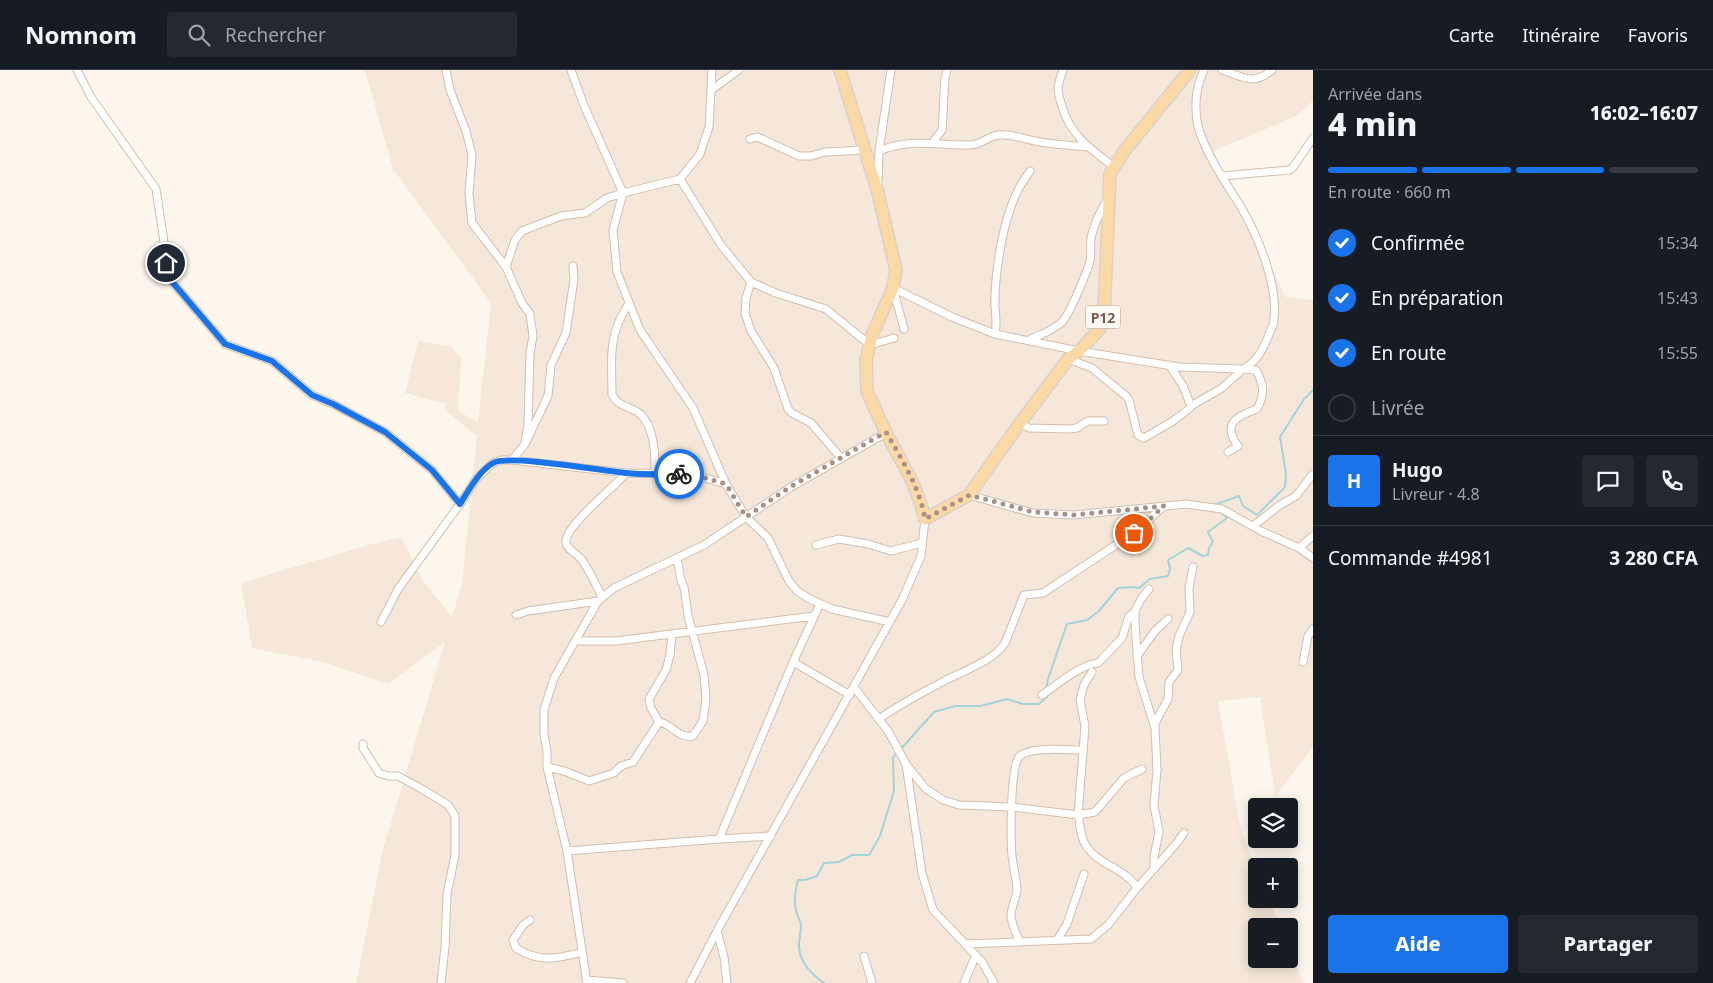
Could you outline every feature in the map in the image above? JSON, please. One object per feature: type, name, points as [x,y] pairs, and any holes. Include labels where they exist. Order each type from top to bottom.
[{"type":"main road","points":[[840,70],[878,193],[896,270],[893,288],[874,331],[866,360],[867,391],[912,481],[920,499],[925,519]]},
{"type":"main road","name":"P12","points":[[925,519],[970,495],[1020,423],[1068,360],[1100,329],[1104,314],[1110,174],[1125,150],[1190,70]]},
{"type":"street","points":[[76,70],[91,97],[156,189],[168,277],[225,344],[272,361],[312,395],[385,432],[432,470],[460,504]]},
{"type":"street","points":[[446,70],[450,90],[466,131],[472,155],[469,194],[472,223],[506,267],[522,303],[530,314],[533,336],[530,352],[528,424],[525,444]]},
{"type":"street","points":[[571,70],[623,193],[613,230],[617,272],[640,330],[693,408],[726,484],[746,517],[768,538],[789,581],[797,591],[832,609],[890,622]]},
{"type":"street","points":[[506,267],[515,240],[522,231],[561,216],[585,213],[607,198],[680,179],[700,154],[710,127],[712,70]]},
{"type":"street","points":[[711,90],[739,70]]},
{"type":"street","points":[[878,193],[879,151],[891,70]]},
{"type":"street","points":[[933,142],[942,130],[947,70]]},
{"type":"street","points":[[1063,70],[1058,88],[1065,118],[1072,131],[1114,167]]},
{"type":"street","points":[[1068,360],[1092,368],[1126,396],[1129,400],[1138,435],[1144,438],[1222,388],[1254,361],[1264,349],[1274,320],[1273,290],[1266,264],[1252,227],[1209,152],[1198,126],[1197,96],[1199,81],[1204,70]]},
{"type":"street","points":[[1222,70],[1255,80],[1272,70]]},
{"type":"street","points":[[879,151],[892,145],[933,142],[965,146],[976,145],[998,135],[1008,135],[1036,142],[1089,147]]},
{"type":"street","points":[[750,139],[758,137],[799,156],[825,152],[865,150]]},
{"type":"street","points":[[1222,176],[1290,170],[1313,138]]},
{"type":"street","points":[[995,334],[997,323],[996,278],[1006,220],[1018,190],[1030,171]]},
{"type":"street","points":[[680,179],[721,245],[751,282],[776,293],[826,309],[870,345],[894,338]]},
{"type":"street","points":[[1028,340],[1062,322],[1074,301],[1090,260],[1089,247],[1093,229],[1108,197]]},
{"type":"street","points":[[512,460],[525,444],[548,396],[551,365],[566,333],[574,279],[573,266]]},
{"type":"street","points":[[751,282],[746,298],[745,313],[751,331],[774,368],[788,409],[811,423],[841,458]]},
{"type":"street","points":[[893,288],[952,317],[995,334],[1079,351],[1170,366],[1256,370],[1262,381],[1262,400],[1257,409],[1241,414],[1234,421],[1230,428],[1232,438],[1238,446],[1228,452]]},
{"type":"street","points":[[893,288],[904,328]]},
{"type":"street","points":[[629,303],[617,325],[613,344],[613,396],[626,408],[644,417],[654,444],[655,474]]},
{"type":"street","points":[[1170,366],[1183,386],[1192,406]]},
{"type":"street","points":[[1020,423],[1029,428],[1069,429],[1077,428],[1088,421],[1104,421]]},
{"type":"street","points":[[623,983],[586,982],[568,851],[547,767],[544,710],[554,678],[600,599],[614,588],[704,545],[790,487],[886,432]]},
{"type":"street","points":[[381,622],[398,589],[476,479],[493,463],[501,460],[512,460],[626,473],[692,474],[726,484]]},
{"type":"street","points":[[600,599],[582,560],[566,546],[566,541],[570,532],[585,512],[621,480],[626,473]]},
{"type":"street","points":[[1253,526],[1272,510],[1296,496],[1313,474]]},
{"type":"street","points":[[970,495],[1033,512],[1066,514],[1186,504],[1222,509],[1299,548],[1313,558]]},
{"type":"street","points":[[879,719],[900,705],[979,664],[1000,650],[1005,643],[1024,595],[1043,593],[1134,533],[1164,506]]},
{"type":"street","points":[[690,983],[717,931],[902,600],[920,556],[925,519]]},
{"type":"street","points":[[1299,548],[1313,536]]},
{"type":"street","points":[[816,545],[839,539],[868,544],[891,551],[922,542]]},
{"type":"street","points":[[672,635],[666,670],[650,699],[651,708],[659,722],[686,737],[692,736],[703,720],[706,705],[704,675],[676,558]]},
{"type":"street","points":[[1154,725],[1168,699],[1170,682],[1178,670],[1176,650],[1179,636],[1190,612],[1188,588],[1193,567]]},
{"type":"street","points":[[1149,589],[1141,599],[1135,613],[1138,677],[1154,725],[1157,770],[1154,805],[1159,832],[1154,857],[1154,868]]},
{"type":"street","points":[[516,615],[528,611],[600,599]]},
{"type":"street","points":[[719,839],[793,662],[820,604]]},
{"type":"street","points":[[1042,695],[1064,678],[1076,673],[1089,664],[1098,663],[1122,638],[1130,616],[1135,613]]},
{"type":"street","points":[[577,641],[616,642],[814,616]]},
{"type":"street","points":[[1137,656],[1155,631],[1168,618]]},
{"type":"street","points":[[1303,662],[1308,636],[1313,629]]},
{"type":"street","points":[[793,662],[850,694]]},
{"type":"street","points":[[1092,672],[1084,685],[1080,700],[1085,726],[1078,815],[1083,840],[1088,849],[1102,862],[1132,880],[1137,888]]},
{"type":"street","points":[[854,687],[888,731],[906,764],[925,788],[943,800],[958,805],[1012,807],[1078,815],[1095,812],[1124,778],[1142,769]]},
{"type":"street","points":[[547,767],[564,771],[589,781],[614,773],[621,766],[634,762],[659,722]]},
{"type":"street","points":[[363,744],[379,773],[388,776],[398,776],[422,789],[448,805],[455,816],[455,855],[447,894],[445,947],[441,983]]},
{"type":"street","points":[[1020,942],[1011,916],[1017,887],[1012,863],[1010,838],[1013,773],[1016,762],[1020,755],[1041,750],[1083,750]]},
{"type":"street","points":[[906,764],[922,873],[933,910],[976,955],[985,966],[994,983]]},
{"type":"street","points":[[965,944],[1091,939],[1108,925],[1184,833]]},
{"type":"street","points":[[568,851],[770,836]]},
{"type":"street","points":[[1057,940],[1067,924],[1084,874]]},
{"type":"street","points":[[530,920],[513,940],[516,948],[522,952],[546,959],[582,952]]},
{"type":"street","points":[[717,931],[728,983]]},
{"type":"street","points":[[964,983],[976,955]]},
{"type":"street","points":[[864,956],[872,983]]},
{"type":"shaded area","points":[[365,70],[1313,70],[1313,101],[1296,116],[1212,152],[1224,181],[1242,209],[1286,297],[1313,300],[1313,747],[1275,796],[1260,697],[1218,701],[1241,830],[1252,858],[1248,858],[1248,908],[1273,908],[1277,918],[1248,918],[1248,968],[1298,968],[1304,983],[356,983],[382,853],[445,642],[388,684],[323,662],[252,648],[241,583],[401,537],[423,581],[452,617],[462,584],[477,436],[444,409],[447,404],[405,393],[418,341],[451,346],[461,358],[458,411],[478,422],[491,303],[393,169]]},
{"type":"waterway","points":[[1214,505],[1239,496],[1243,506],[1257,515],[1285,487],[1286,474],[1280,437],[1304,399],[1313,390]]},
{"type":"waterway","points":[[1046,689],[1067,624],[1087,620],[1099,611],[1118,588],[1139,588],[1150,579],[1168,576],[1170,569],[1168,560],[1188,548],[1203,556],[1208,555],[1209,548],[1213,542],[1208,532],[1227,518],[1221,512]]},
{"type":"waterway","points":[[900,750],[934,712],[955,706],[981,706],[1007,699],[1023,704],[1039,704],[1047,697],[1046,694]]},
{"type":"waterway","points":[[824,983],[807,967],[801,956],[799,942],[801,924],[797,915],[795,901],[798,880],[817,876],[824,863],[839,862],[852,855],[869,855],[880,836],[894,791],[893,758],[896,753]]},
{"type":"way so far","points":[[679,474],[692,474],[726,484],[746,517],[790,487],[886,432],[912,481],[920,499],[925,519],[970,495],[1033,512],[1074,515],[1164,506],[1134,533]]},
{"type":"route","points":[[166,263],[168,277],[225,344],[272,361],[312,395],[385,432],[432,470],[460,504],[476,479],[493,463],[501,460],[528,461],[626,473],[679,474]]}]
